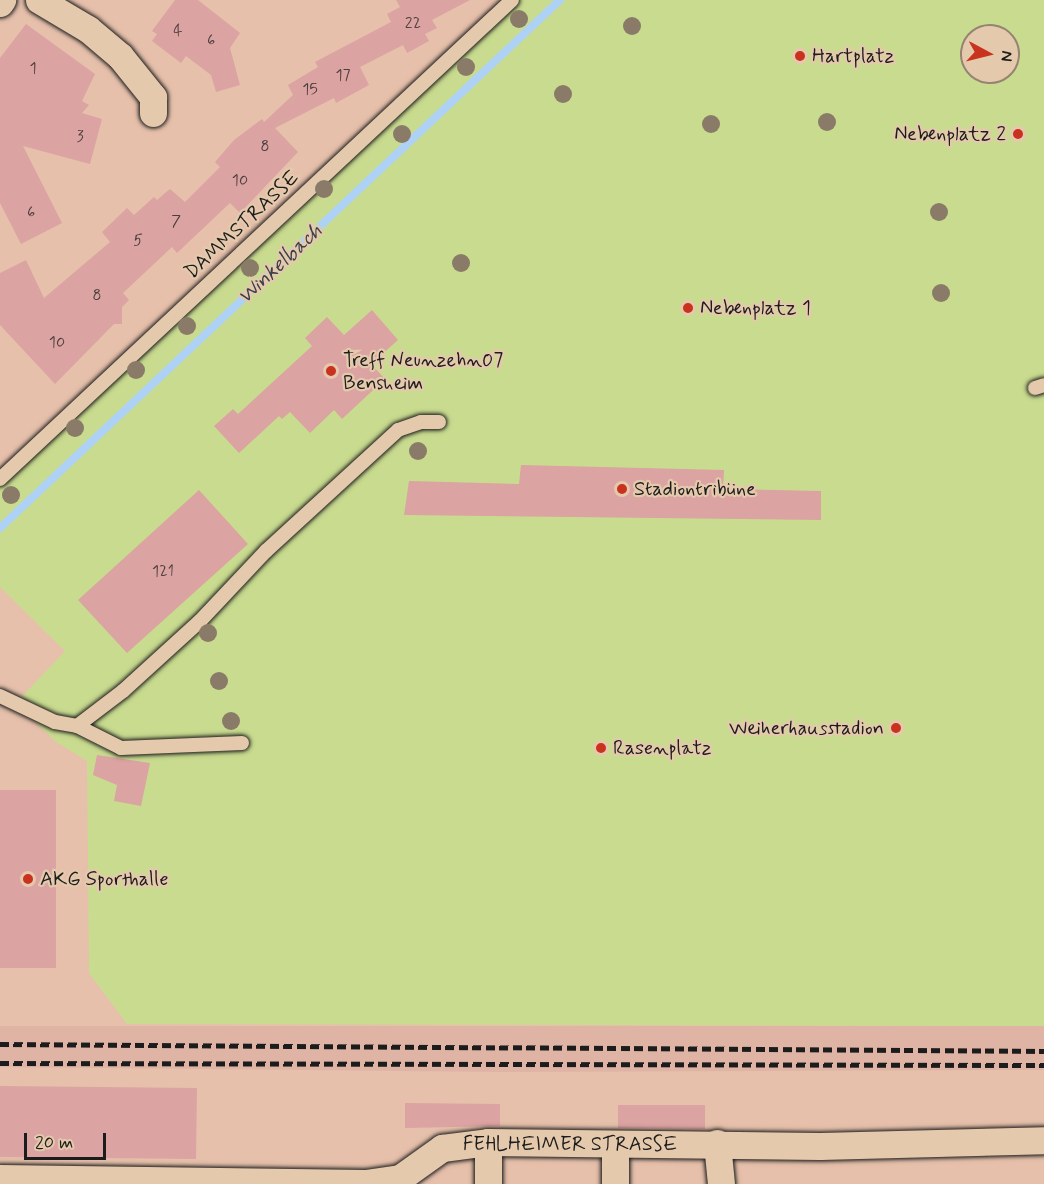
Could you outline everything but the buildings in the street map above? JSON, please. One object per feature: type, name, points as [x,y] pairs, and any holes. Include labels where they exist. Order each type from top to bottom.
[{"type":"street","points":[[39,0],[88,29],[120,56],[153,97],[153,113]]},
{"type":"street","name":"FEHLHEIMER STRASSE","points":[[0,1178],[386,1183],[413,1171],[442,1148],[488,1142],[820,1146],[1044,1140]]},
{"type":"street","points":[[488,1142],[488,1184]]},
{"type":"street","points":[[717,1143],[721,1184]]},
{"type":"street","points":[[615,1144],[615,1184]]},
{"type":"lane","name":"DAMMSTRASSE","points":[[0,479],[512,0]]},
{"type":"lane","points":[[77,726],[123,691],[200,621],[291,528],[398,430],[421,422],[439,422]]},
{"type":"lane","points":[[0,696],[55,722],[77,726],[121,748],[242,743]]},
{"type":"shaded area","points":[[0,1026],[1044,1026],[1044,1070],[497,1072],[0,1067]]},
{"type":"green space","name":"Weiherhausstadion","points":[[520,0],[1044,0],[1044,1026],[127,1024],[89,973],[87,761],[56,742],[16,703],[65,651],[0,587],[0,487]]},
{"type":"waterway","name":"Winkelbach","points":[[0,528],[560,0]]},
{"type":"railway","points":[[0,1044],[1044,1051]]},
{"type":"railway","points":[[0,1063],[1044,1065]]},
{"type":"place","name":"Hartplatz","points":[[800,56]]},
{"type":"place","name":"Nebenplatz 2","points":[[1018,134]]},
{"type":"place","name":"Nebenplatz 1","points":[[688,308]]},
{"type":"place","name":"Treff Neunzehn07 Bensheim","points":[[331,371]]},
{"type":"place","name":"Stadiontribüne","points":[[622,489]]},
{"type":"place","name":"Weiherhausstadion","points":[[896,728]]},
{"type":"place","name":"Rasenplatz","points":[[601,748]]},
{"type":"place","name":"AKG Sporthalle","points":[[28,879]]}]
